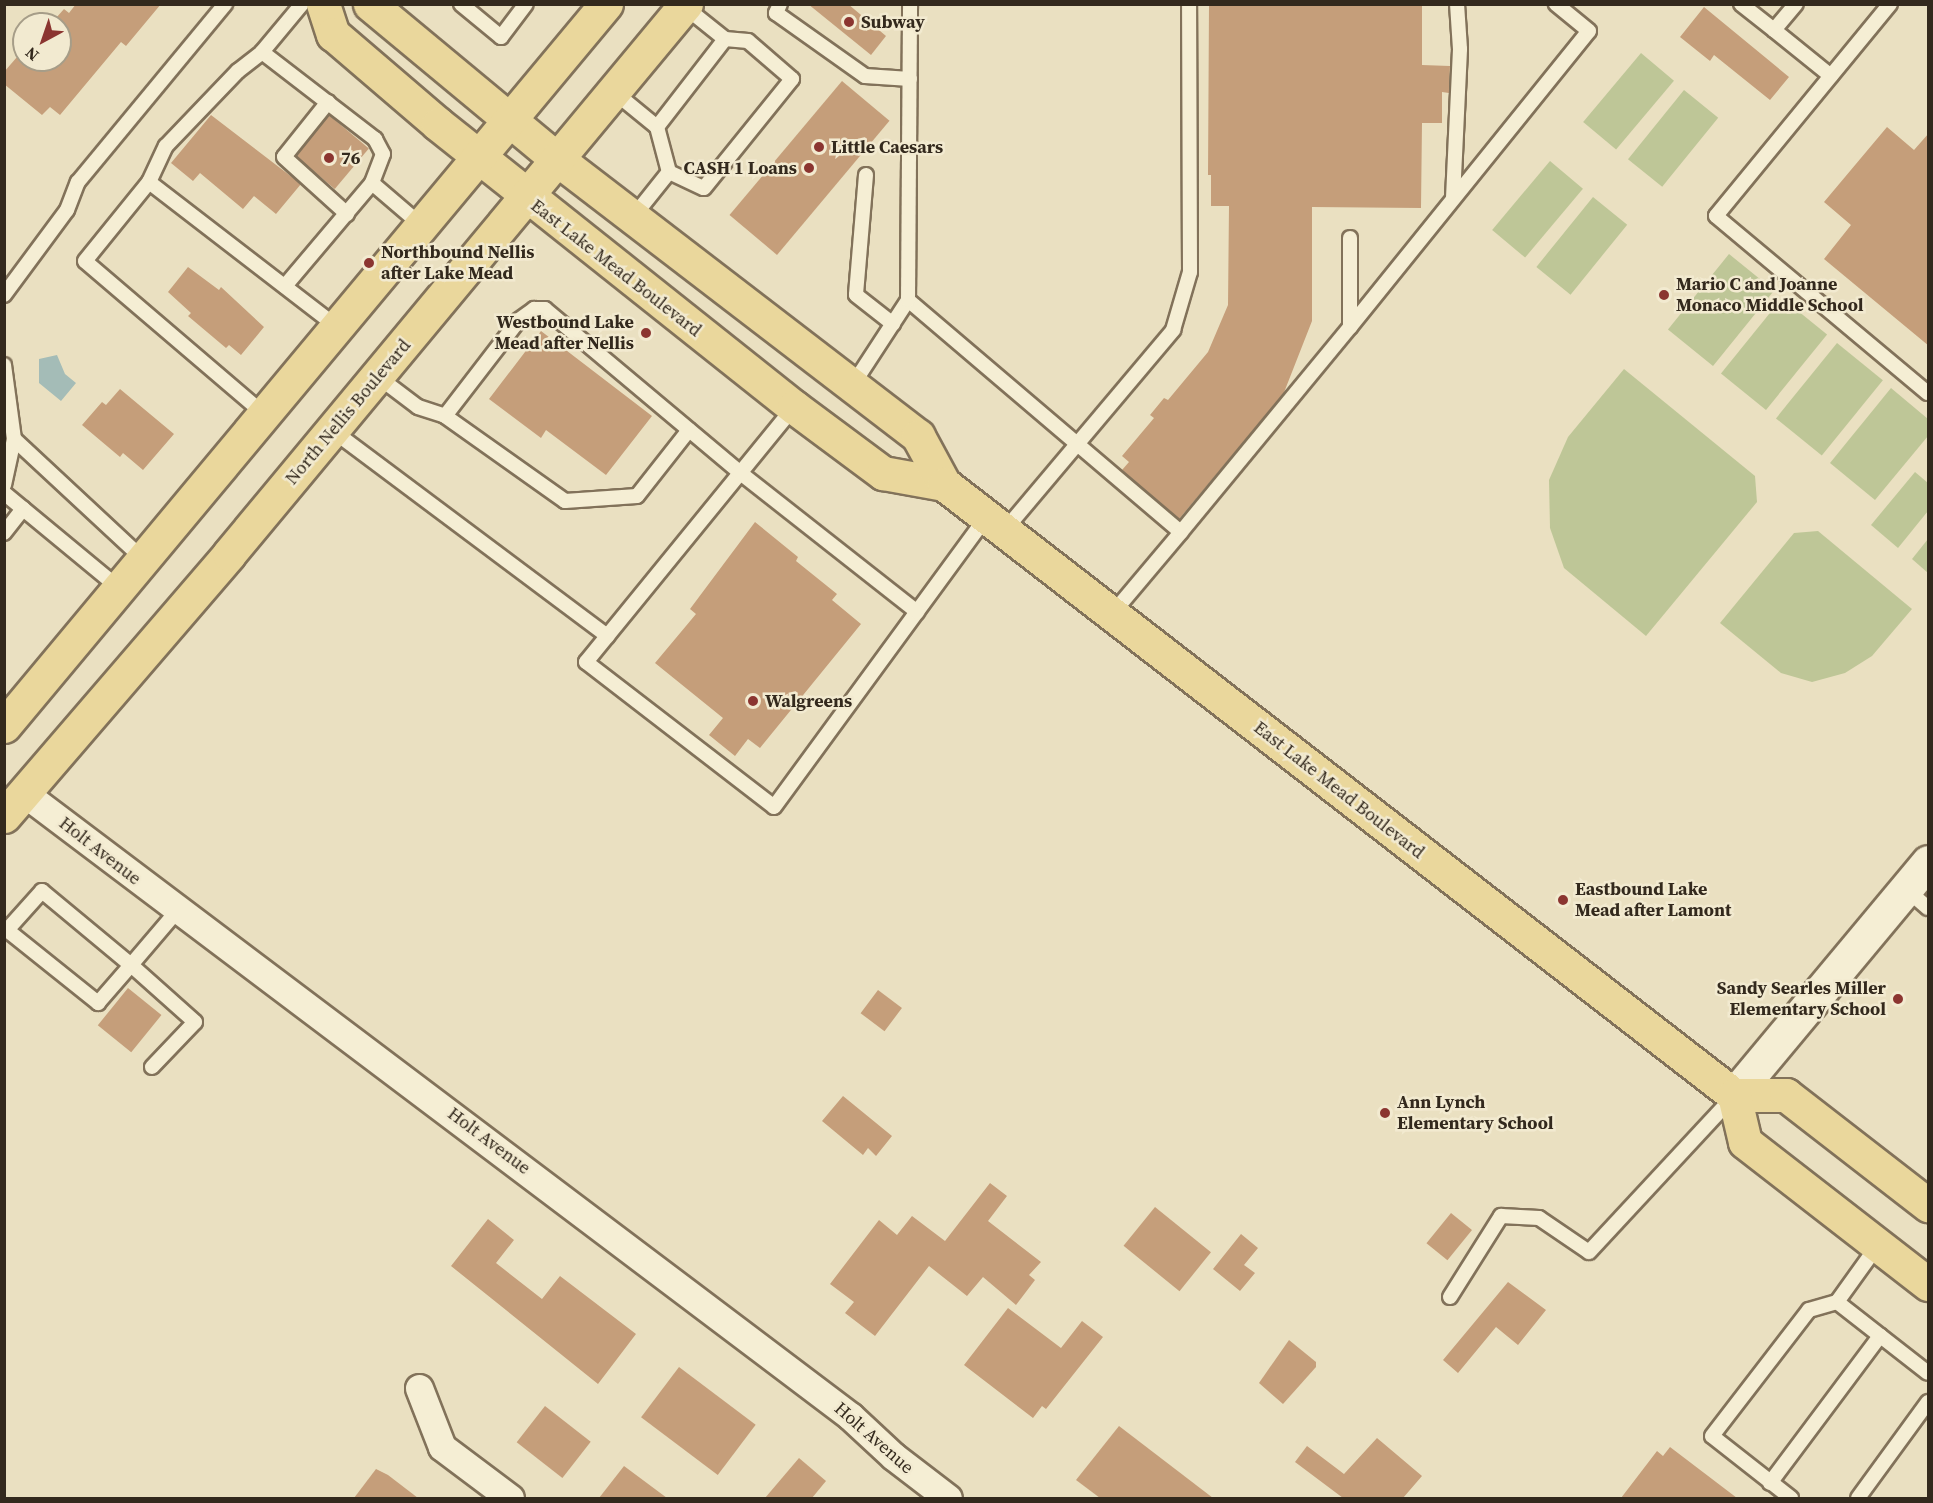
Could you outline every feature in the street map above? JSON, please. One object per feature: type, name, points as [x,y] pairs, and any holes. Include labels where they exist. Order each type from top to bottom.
[{"type":"main road","name":"East Lake Mead Boulevard","points":[[323,4],[333,34],[526,198],[794,407],[883,473],[944,484]]},
{"type":"main road","name":"East Lake Mead Boulevard","points":[[370,4],[557,159],[918,436],[944,484],[1734,1095]]},
{"type":"main road","points":[[4,726],[509,120],[601,6]]},
{"type":"main road","name":"North Nellis Boulevard","points":[[14,804],[378,376],[686,6]]},
{"type":"main road","points":[[1929,1205],[1786,1095],[1734,1095],[1745,1142],[1929,1284]]},
{"type":"street","name":"Holt Avenue","points":[[14,804],[177,911],[469,1125],[841,1409],[893,1456],[948,1498]]},
{"type":"street","points":[[1734,1095],[1917,898],[1929,862]]},
{"type":"street","points":[[419,1388],[442,1446],[510,1498]]},
{"type":"lane","points":[[4,295],[67,210],[78,182],[225,4]]},
{"type":"lane","points":[[264,414],[85,261],[149,182],[166,146],[238,70],[262,52],[302,4]]},
{"type":"lane","points":[[461,4],[501,37],[526,4]]},
{"type":"lane","points":[[780,4],[776,13],[784,20],[865,76],[910,79]]},
{"type":"lane","points":[[852,386],[908,300],[910,4]]},
{"type":"lane","points":[[794,407],[738,471],[586,662],[774,807],[917,612],[995,524],[1075,446],[1173,330],[1190,272],[1189,4]]},
{"type":"lane","points":[[1453,198],[1460,49],[1457,4]]},
{"type":"lane","points":[[1112,614],[1350,327],[1588,31],[1556,4]]},
{"type":"lane","points":[[1741,4],[1831,76]]},
{"type":"lane","points":[[1774,30],[1796,4]]},
{"type":"lane","points":[[1890,4],[1716,216],[1929,393]]},
{"type":"lane","points":[[669,172],[704,188],[792,79],[748,41],[725,39],[686,6]]},
{"type":"lane","points":[[657,127],[725,39]]},
{"type":"lane","points":[[262,52],[375,139],[383,154],[372,183],[285,286]]},
{"type":"lane","points":[[613,91],[657,127],[669,172]]},
{"type":"lane","points":[[328,102],[284,157],[347,214]]},
{"type":"lane","points":[[633,217],[669,172]]},
{"type":"lane","points":[[866,175],[856,295],[893,324]]},
{"type":"lane","points":[[149,182],[336,326]]},
{"type":"lane","points":[[372,183],[421,225]]},
{"type":"lane","points":[[1350,238],[1350,327]]},
{"type":"lane","points":[[908,300],[1075,446],[1181,532]]},
{"type":"lane","points":[[445,416],[519,320],[534,309],[545,309],[738,471],[917,612]]},
{"type":"lane","points":[[4,364],[14,439],[4,485]]},
{"type":"lane","points":[[378,376],[418,407],[445,416],[565,501],[637,496],[690,430]]},
{"type":"lane","points":[[332,430],[607,636]]},
{"type":"lane","points":[[14,439],[143,559]]},
{"type":"lane","points":[[4,493],[119,588]]},
{"type":"lane","points":[[4,533],[23,509]]},
{"type":"lane","points":[[152,1067],[195,1022],[131,965],[42,891],[7,930],[98,1003],[131,965],[177,911]]},
{"type":"lane","points":[[1450,1297],[1501,1216],[1539,1218],[1589,1252],[1734,1095]]},
{"type":"lane","points":[[1791,1498],[1712,1436],[1809,1310],[1837,1302],[1878,1245]]},
{"type":"lane","points":[[1837,1302],[1929,1373]]},
{"type":"lane","points":[[1770,1483],[1880,1336]]},
{"type":"lane","points":[[1858,1498],[1929,1402]]},
{"type":"green space","points":[[1641,53],[1674,81],[1616,150],[1583,122]]},
{"type":"green space","points":[[1684,90],[1718,118],[1662,187],[1628,159]]},
{"type":"green space","points":[[1550,161],[1583,189],[1525,258],[1492,230]]},
{"type":"green space","points":[[1593,197],[1627,225],[1571,295],[1536,267]]},
{"type":"green space","points":[[1729,254],[1774,291],[1713,366],[1668,329]]},
{"type":"green space","points":[[1782,298],[1827,335],[1766,410],[1721,373]]},
{"type":"green space","points":[[1837,343],[1883,380],[1822,456],[1776,418]]},
{"type":"green space","points":[[1624,369],[1755,476],[1757,502],[1646,636],[1564,568],[1550,528],[1549,480],[1568,437]]},
{"type":"green space","points":[[1891,388],[1928,419],[1928,436],[1875,500],[1830,463]]},
{"type":"green space","points":[[1915,472],[1928,483],[1928,511],[1898,548],[1871,525]]},
{"type":"green space","points":[[1818,531],[1912,609],[1872,656],[1845,673],[1812,682],[1781,673],[1720,623],[1794,533]]},
{"type":"green space","points":[[1928,539],[1928,573],[1912,559]]},
{"type":"water","points":[[57,355],[65,374],[76,383],[61,401],[39,383],[39,359]]},
{"type":"building","points":[[76,4],[161,4],[126,46],[121,42],[60,115],[50,107],[42,115],[4,84],[4,72],[12,63],[12,72],[72,72],[72,12],[70,12]]},
{"type":"building","name":"Subway","points":[[808,4],[848,4],[886,36],[871,55]]},
{"type":"building","points":[[1209,4],[1422,4],[1422,65],[1450,66],[1449,93],[1442,92],[1442,123],[1422,123],[1421,208],[1312,207],[1312,321],[1283,395],[1179,519],[1122,470],[1129,462],[1122,456],[1154,418],[1150,415],[1164,398],[1168,400],[1208,352],[1228,305],[1229,206],[1211,206],[1211,175],[1208,175]]},
{"type":"building","points":[[1704,7],[1789,77],[1770,100],[1714,55],[1710,61],[1680,37]]},
{"type":"building","name":"CASH 1 Loans","points":[[842,81],[889,121],[777,255],[730,215]]},
{"type":"building","points":[[211,115],[301,184],[276,214],[254,196],[243,209],[200,173],[193,181],[171,163]]},
{"type":"building","points":[[329,115],[369,148],[335,189],[295,156]]},
{"type":"building","points":[[1887,127],[1914,150],[1929,133],[1929,346],[1824,259],[1851,225],[1824,202]]},
{"type":"building","points":[[188,267],[219,290],[221,287],[264,327],[241,355],[229,345],[226,348],[188,316],[191,313],[168,292]]},
{"type":"building","points":[[541,331],[652,416],[606,475],[546,430],[541,438],[489,399]]},
{"type":"building","points":[[120,389],[174,434],[143,470],[123,453],[120,457],[82,425],[102,402],[106,405]]},
{"type":"building","name":"Walgreens","points":[[755,522],[798,557],[796,561],[837,594],[832,600],[861,624],[760,748],[748,739],[735,756],[709,735],[723,718],[655,663],[696,614],[690,609]]},
{"type":"building","points":[[128,988],[161,1015],[131,1052],[98,1025]]},
{"type":"building","points":[[878,990],[902,1008],[885,1031],[861,1013]]},
{"type":"building","points":[[843,1096],[892,1136],[876,1156],[868,1148],[863,1155],[822,1121]]},
{"type":"building","points":[[990,1183],[1007,1196],[988,1221],[1041,1262],[1029,1275],[1035,1280],[1016,1305],[983,1277],[967,1296],[929,1266],[875,1336],[845,1313],[854,1302],[830,1284],[879,1220],[897,1235],[912,1216],[945,1241]]},
{"type":"building","points":[[1155,1207],[1211,1252],[1179,1291],[1124,1246]]},
{"type":"building","points":[[1451,1213],[1472,1230],[1447,1260],[1426,1243]]},
{"type":"building","points":[[488,1219],[514,1240],[496,1263],[542,1299],[560,1276],[636,1334],[598,1384],[451,1266]]},
{"type":"building","points":[[1241,1234],[1258,1248],[1244,1265],[1255,1273],[1240,1291],[1213,1269]]},
{"type":"building","points":[[1508,1282],[1546,1310],[1518,1345],[1496,1327],[1458,1373],[1443,1360]]},
{"type":"building","points":[[1008,1308],[1061,1348],[1082,1321],[1103,1337],[1046,1409],[1042,1406],[1033,1418],[964,1365]]},
{"type":"building","points":[[1289,1340],[1316,1362],[1316,1367],[1283,1404],[1259,1383]]},
{"type":"building","points":[[679,1367],[756,1425],[718,1475],[641,1417]]},
{"type":"building","points":[[545,1406],[591,1442],[562,1478],[517,1442]]},
{"type":"building","points":[[1119,1426],[1213,1498],[1100,1498],[1076,1480]]},
{"type":"building","points":[[1377,1438],[1422,1476],[1403,1498],[1343,1498],[1295,1462],[1307,1446],[1344,1474]]},
{"type":"building","points":[[1670,1447],[1737,1498],[1621,1498],[1657,1451],[1663,1456]]},
{"type":"building","points":[[799,1458],[826,1481],[812,1498],[765,1498]]},
{"type":"building","points":[[624,1466],[667,1498],[599,1498]]},
{"type":"building","points":[[376,1469],[388,1475],[418,1498],[354,1498]]},
{"type":"place","name":"Subway","points":[[849,22]]},
{"type":"place","name":"Little Caesars","points":[[819,147]]},
{"type":"place","name":"76","points":[[329,158]]},
{"type":"place","name":"CASH 1 Loans","points":[[809,168]]},
{"type":"place","name":"Northbound Nellis after Lake Mead","points":[[369,263]]},
{"type":"place","name":"Mario C and Joanne Monaco Middle School","points":[[1664,295]]},
{"type":"place","name":"Westbound Lake Mead after Nellis","points":[[646,333]]},
{"type":"place","name":"Walgreens","points":[[753,701]]},
{"type":"place","name":"Eastbound Lake Mead after Lamont","points":[[1563,900]]},
{"type":"place","name":"Sandy Searles Miller Elementary School","points":[[1898,999]]},
{"type":"place","name":"Ann Lynch Elementary School","points":[[1385,1113]]}]
